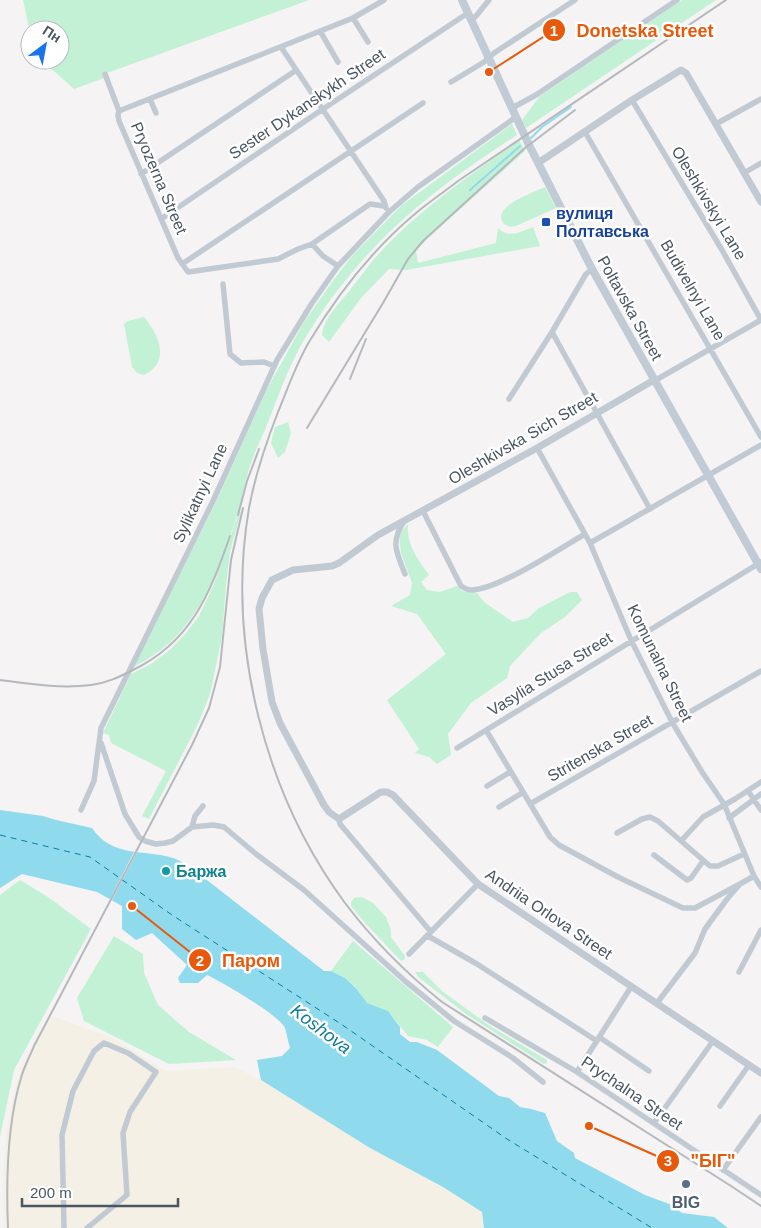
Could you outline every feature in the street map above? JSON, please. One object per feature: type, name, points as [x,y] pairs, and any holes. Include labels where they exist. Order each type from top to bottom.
[{"type":"main road","name":"Poltavska Street","points":[[462,0],[538,163],[592,269],[760,565]]},
{"type":"street","points":[[120,111],[353,18],[384,0]]},
{"type":"street","name":"Sester Dykanskykh Street","points":[[161,219],[323,109],[470,16],[476,16],[489,0]]},
{"type":"street","points":[[451,82],[575,0]]},
{"type":"street","points":[[512,108],[536,95],[677,0]]},
{"type":"street","points":[[353,18],[368,42]]},
{"type":"street","points":[[320,31],[338,62]]},
{"type":"street","points":[[281,47],[295,71],[323,109],[384,201],[384,206],[389,212]]},
{"type":"street","points":[[141,174],[295,71]]},
{"type":"street","points":[[538,163],[632,100],[677,72],[684,71],[761,202]]},
{"type":"street","name":"Pryozerna Street","points":[[105,74],[120,111],[118,115],[119,120],[182,264]]},
{"type":"street","points":[[716,124],[761,98]]},
{"type":"street","points":[[150,99],[156,113]]},
{"type":"street","name":"Oleshkivskyi Lane","points":[[632,100],[761,320]]},
{"type":"street","points":[[376,191],[370,204],[312,244],[278,260],[190,272],[182,264],[423,103]]},
{"type":"street","name":"Sylikatnyi Lane","points":[[81,810],[94,782],[101,728],[213,501],[274,366],[312,303],[338,266],[389,212],[418,187],[516,117]]},
{"type":"street","name":"Budivelnyi Lane","points":[[585,132],[761,437]]},
{"type":"street","points":[[744,173],[761,163]]},
{"type":"street","points":[[370,204],[384,206]]},
{"type":"street","points":[[312,244],[338,266]]},
{"type":"street","points":[[508,399],[552,332],[586,274],[592,269]]},
{"type":"street","points":[[223,284],[230,354],[241,363],[264,362],[274,366]]},
{"type":"street","name":"Oleshkivska Sich Street","points":[[405,520],[537,448],[596,412],[761,320]]},
{"type":"street","points":[[552,332],[650,509]]},
{"type":"street","points":[[590,543],[761,445]]},
{"type":"street","name":"Komunalna Street","points":[[537,448],[590,543],[631,640],[672,722],[724,804],[744,854],[761,887]]},
{"type":"street","points":[[423,511],[461,586],[470,590],[512,576],[585,534]]},
{"type":"street","points":[[405,520],[396,536],[397,554],[405,574]]},
{"type":"street","points":[[405,520],[378,535],[339,564],[293,570],[272,580],[262,598],[259,609],[263,649],[272,702],[280,723],[324,805],[329,812],[339,819],[340,824],[429,934],[649,1072]]},
{"type":"street","name":"Vasylia Stusa Street","points":[[457,748],[631,640],[760,565]]},
{"type":"street","name":"Stritenska Street","points":[[530,804],[761,671]]},
{"type":"street","points":[[486,730],[522,793],[556,844],[618,877],[683,908],[695,908],[754,876]]},
{"type":"street","points":[[100,740],[125,814],[139,837],[156,844],[165,843],[173,841],[192,827],[213,825],[224,827],[304,890],[404,981],[447,1016],[513,1058],[544,1082]]},
{"type":"street","points":[[487,786],[510,772]]},
{"type":"street","points":[[681,841],[696,823],[761,782]]},
{"type":"street","points":[[748,791],[761,810]]},
{"type":"street","name":"Andriia Orlova Street","points":[[339,819],[376,794],[387,792],[400,801],[466,874],[478,884],[532,922],[761,1072]]},
{"type":"street","points":[[499,807],[522,793]]},
{"type":"street","points":[[729,818],[761,794]]},
{"type":"street","points":[[192,827],[195,816],[202,806]]},
{"type":"street","points":[[617,833],[642,819],[650,817],[655,819],[710,866],[715,866],[744,854]]},
{"type":"street","points":[[654,855],[688,880],[703,861]]},
{"type":"street","points":[[409,954],[478,884]]},
{"type":"street","points":[[657,1003],[695,953],[706,929],[740,884]]},
{"type":"street","points":[[739,972],[761,930]]},
{"type":"street","points":[[577,1072],[631,986]]},
{"type":"street","name":"Prychalna Street","points":[[485,1018],[577,1072],[761,1195]]},
{"type":"street","points":[[654,1123],[713,1041]]},
{"type":"street","points":[[72,1228],[64,1225],[62,1134],[72,1091],[94,1050],[104,1043],[128,1054],[156,1072],[130,1112],[123,1133],[126,1195],[87,1228]]},
{"type":"street","points":[[720,1106],[749,1065]]},
{"type":"street","points":[[723,1170],[760,1119]]},
{"type":"green space","points":[[23,0],[309,0],[107,73],[106,71],[103,72],[104,78],[74,89],[52,70],[70,70],[70,20],[27,20]]},
{"type":"green space","points":[[682,0],[716,0],[526,128],[522,120],[540,96]]},
{"type":"green space","points":[[512,124],[517,135],[454,178],[398,224],[348,277],[325,307],[304,340],[287,373],[256,449],[238,513],[222,559],[201,602],[188,622],[173,639],[155,655],[133,667],[216,502],[266,391],[304,322],[353,255],[401,206]]},
{"type":"green space","points":[[519,140],[525,151],[428,238],[416,251],[418,263],[496,243],[498,228],[510,234],[533,227],[540,246],[406,270],[389,269],[361,298],[329,342],[322,335],[326,322],[376,257],[426,209]]},
{"type":"green space","points":[[545,187],[556,208],[516,226],[508,226],[503,223],[501,215],[509,205]]},
{"type":"green space","points":[[144,317],[156,335],[160,355],[154,368],[144,375],[137,373],[132,367],[124,324],[128,321]]},
{"type":"green space","points":[[288,422],[291,433],[285,452],[278,458],[271,443],[275,427]]},
{"type":"green space","points":[[239,512],[241,512],[230,552],[222,637],[210,694],[198,724],[149,819],[142,816],[166,771],[111,743],[109,735],[103,733],[131,674],[151,664],[171,649],[199,616],[214,584]]},
{"type":"green space","points":[[408,524],[411,545],[429,575],[421,582],[427,590],[440,592],[457,586],[462,591],[477,593],[484,602],[513,622],[528,618],[539,608],[570,592],[577,592],[582,600],[565,617],[541,633],[510,666],[507,678],[471,703],[448,734],[451,755],[437,764],[429,757],[415,753],[419,749],[387,700],[446,654],[417,614],[391,606],[410,595],[412,583],[401,553],[399,534]]},
{"type":"green space","points":[[20,880],[48,897],[91,929],[14,1070],[0,1137],[0,895]]},
{"type":"green space","points":[[362,897],[373,903],[386,917],[391,930],[391,937],[405,956],[404,960],[401,961],[351,906],[354,898]]},
{"type":"green space","points":[[114,936],[143,954],[144,973],[158,1005],[189,1032],[236,1060],[169,1064],[84,1021],[77,998]]},
{"type":"green space","points":[[353,941],[453,1027],[438,1047],[427,1040],[408,1036],[388,1011],[366,1003],[356,987],[345,978],[331,971]]},
{"type":"green space","points":[[415,972],[423,972],[442,991],[490,1026],[547,1060],[547,1063],[544,1064],[466,1014],[418,977]]},
{"type":"sand","points":[[49,1015],[110,1037],[166,1071],[234,1067],[261,1080],[370,1148],[443,1187],[483,1212],[484,1228],[4,1228],[3,1190],[10,1113],[22,1068],[32,1045]]},
{"type":"water","name":"Koshova","points":[[0,810],[43,816],[92,828],[100,838],[119,848],[162,855],[181,862],[194,870],[324,971],[331,971],[345,978],[356,988],[367,1003],[388,1011],[400,1027],[400,1034],[410,1042],[417,1042],[437,1050],[499,1096],[509,1098],[520,1107],[545,1113],[557,1141],[574,1153],[575,1158],[645,1195],[672,1205],[682,1213],[714,1217],[728,1228],[484,1228],[482,1212],[443,1187],[370,1148],[261,1080],[257,1060],[282,1056],[290,1048],[285,1028],[281,1022],[249,999],[207,975],[198,983],[180,983],[178,978],[187,965],[152,933],[136,940],[122,929],[122,906],[97,892],[22,874],[0,888]]},
{"type":"pier","points":[[135,850],[138,850],[111,902],[109,901]]},
{"type":"waterway","points":[[531,138],[542,127],[571,107]]},
{"type":"waterway","points":[[470,190],[520,146]]},
{"type":"ferry route","points":[[0,835],[90,857],[172,915],[341,1024],[507,1139],[652,1228]]},
{"type":"railway","points":[[726,0],[458,181],[400,227],[357,273],[320,324],[304,350],[265,447],[254,483],[249,508],[243,559],[243,611],[248,663],[258,715],[273,765],[293,814],[317,860],[345,903],[367,930],[403,968],[442,1002],[761,1206]]},
{"type":"railway","points":[[307,428],[408,259],[423,241],[525,148],[575,110]]},
{"type":"railway","points":[[350,379],[366,339]]},
{"type":"railway","points":[[238,515],[247,481],[259,449]]},
{"type":"railway","points":[[8,1228],[8,1152],[16,1096],[22,1074],[34,1046],[192,745],[209,708],[220,667],[231,560],[243,508]]},
{"type":"railway","points":[[0,680],[57,686],[91,685],[118,677],[153,659],[184,631],[196,614],[215,577],[230,536]]},
{"type":"place","name":"Donetska Street","points":[[489,72]]},
{"type":"place","name":"вулиця Полтавська","points":[[546,222]]},
{"type":"place","name":"Баржа","points":[[166,871]]},
{"type":"place","name":"Паром","points":[[132,906]]},
{"type":"place","name":"\"БІГ\"","points":[[589,1126]]},
{"type":"place","name":"BIG","points":[[686,1184]]}]
